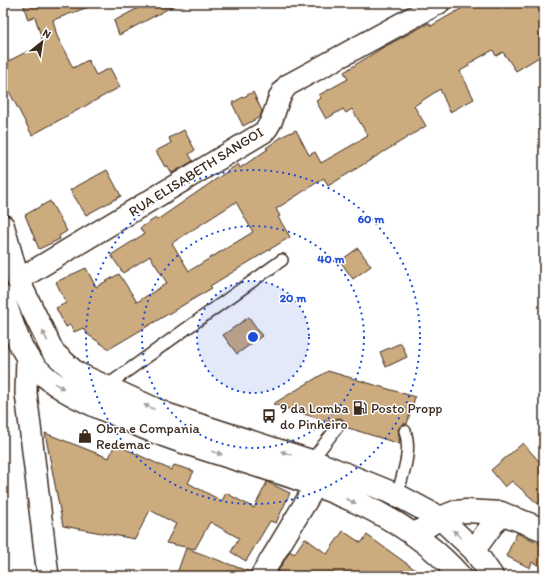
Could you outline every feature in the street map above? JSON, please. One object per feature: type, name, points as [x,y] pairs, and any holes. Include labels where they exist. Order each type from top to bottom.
[{"type":"main road","points":[[3,226],[18,280],[53,352],[76,373],[105,388],[168,415],[311,461],[397,495],[440,518],[474,550],[492,576]]},
{"type":"main road","points":[[3,297],[27,358],[50,381],[82,401],[163,435],[316,485],[388,517],[415,534],[445,558],[460,576]]},
{"type":"main road","points":[[415,534],[440,518],[455,512],[466,511],[501,512],[544,530]]},
{"type":"main road","points":[[474,550],[501,512]]},
{"type":"street","name":"RUA ELISABETH SANGOI","points":[[18,280],[264,132],[270,125],[280,95],[288,86],[439,3]]},
{"type":"street","points":[[27,358],[26,393],[48,576]]},
{"type":"street","points":[[261,576],[316,485]]},
{"type":"lane","points":[[105,388],[282,260]]},
{"type":"lane","points":[[311,461],[339,426]]},
{"type":"lane","points":[[397,495],[407,458],[408,441],[405,431]]},
{"type":"building","points":[[23,3],[94,3],[94,5],[53,20],[57,36],[73,68],[88,60],[96,75],[110,68],[120,87],[32,135],[3,80],[3,64],[26,52],[44,46],[35,17],[28,20]]},
{"type":"building","points":[[136,3],[179,3],[119,35],[114,21],[138,8]]},
{"type":"building","points":[[471,3],[544,3],[544,54],[516,71],[503,52],[496,56],[493,50],[468,64],[469,66],[460,71],[474,99],[450,112],[440,89],[414,106],[426,126],[328,186],[324,178],[276,209],[280,216],[278,217],[290,237],[210,286],[212,288],[109,349],[87,334],[83,328],[74,332],[70,325],[66,327],[56,308],[66,303],[56,282],[86,268],[96,287],[119,274],[137,302],[167,283],[150,256],[123,273],[111,255],[144,234],[140,228],[156,218],[157,220],[238,164],[240,168],[268,149],[266,148],[283,136],[296,130],[309,155],[315,152],[321,163],[368,136],[352,109],[346,113],[343,109],[326,119],[316,101],[321,98],[319,95],[348,79],[344,72],[382,48],[429,23],[431,26]],"holes":[[[236,202],[253,232],[189,271],[172,243]]]},
{"type":"building","points":[[253,92],[262,111],[260,117],[243,126],[232,103]]},
{"type":"building","points":[[184,130],[195,150],[189,154],[193,161],[172,173],[167,165],[165,167],[156,151],[171,143],[169,138]]},
{"type":"building","points":[[107,170],[121,196],[86,215],[70,190]]},
{"type":"building","points":[[50,201],[67,231],[59,236],[60,239],[39,249],[25,215]]},
{"type":"building","points":[[358,248],[371,266],[353,279],[340,261]]},
{"type":"building","points":[[249,317],[262,336],[237,354],[223,335]]},
{"type":"building","points":[[401,343],[407,357],[386,367],[380,352]]},
{"type":"building","points":[[328,371],[415,397],[407,424],[403,424],[398,429],[400,444],[345,427],[345,422],[340,418],[336,419],[332,423],[273,404]]},
{"type":"building","points":[[45,433],[109,458],[115,444],[171,470],[174,465],[194,471],[188,483],[222,501],[226,493],[254,508],[267,482],[290,493],[276,523],[270,521],[246,561],[231,552],[239,538],[210,522],[195,549],[166,543],[176,524],[150,510],[135,539],[63,526]]},
{"type":"building","points":[[523,443],[544,467],[544,497],[538,504],[512,481],[505,487],[491,470]]},
{"type":"building","points":[[343,531],[361,543],[367,535],[424,576],[275,576],[290,551],[294,554],[305,538],[327,554]]},
{"type":"building","points":[[517,533],[544,545],[544,568],[532,562],[530,568],[506,556]]},
{"type":"building","points":[[186,548],[250,572],[249,576],[176,576]]},
{"type":"place","name":"Posto Propp","points":[[360,408]]},
{"type":"place","name":"9 da Lomba do Pinheiro","points":[[269,416]]},
{"type":"place","name":"Obra e Compania Redemac","points":[[85,436]]}]
